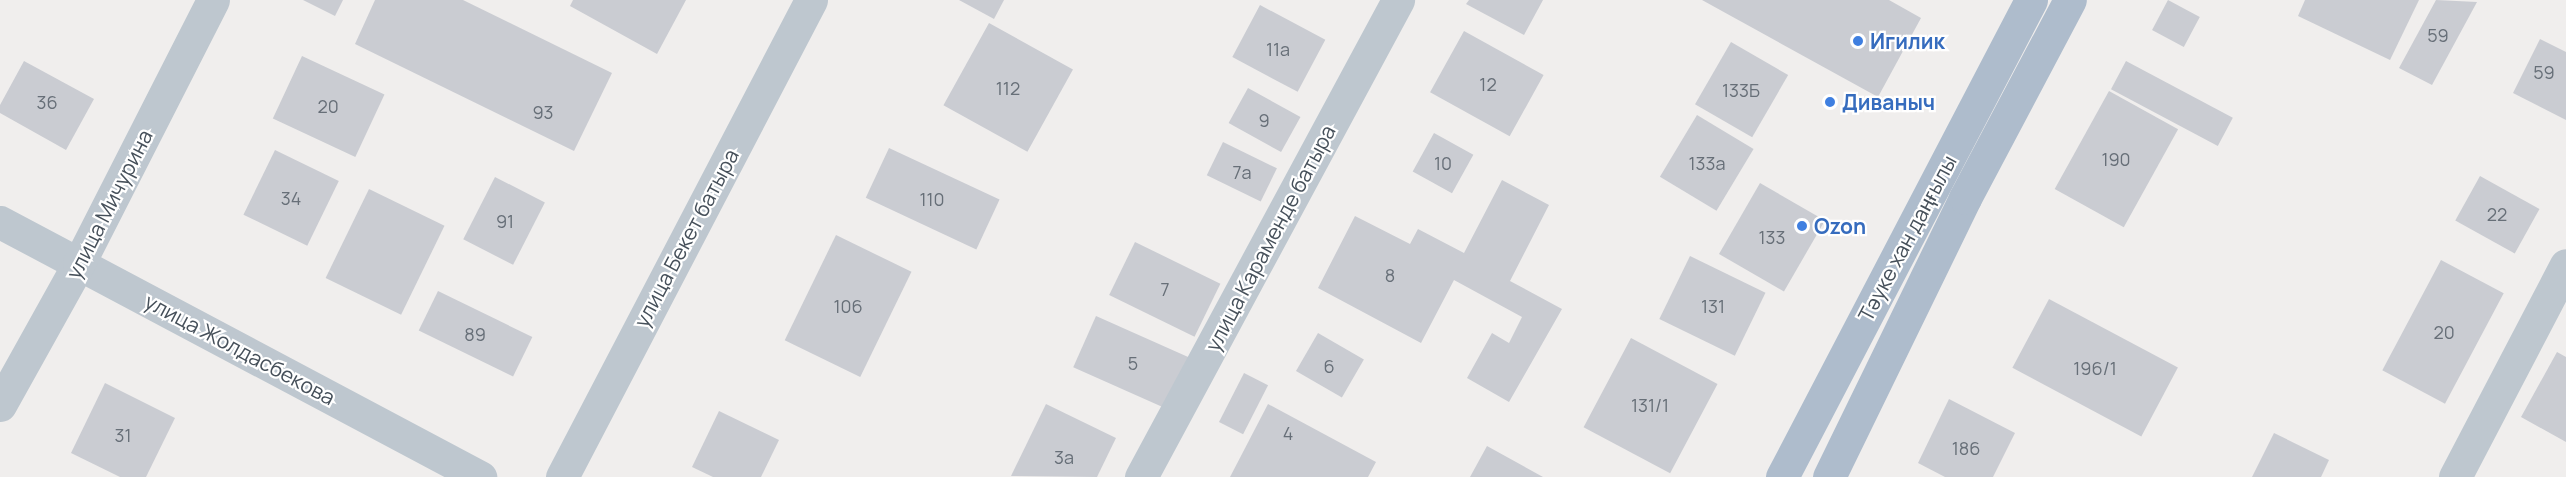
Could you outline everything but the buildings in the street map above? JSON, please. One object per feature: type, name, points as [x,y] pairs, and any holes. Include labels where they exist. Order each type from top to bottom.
[{"type":"main road","name":"Тәуке хан даңғылы","points":[[1782,477],[2031,0]]},
{"type":"main road","name":"Тәуке хан даңғылы","points":[[1829,477],[1965,198],[2070,0]]},
{"type":"street","name":"улица Мичурина","points":[[0,405],[79,263],[213,0]]},
{"type":"street","name":"улица Бекет батыра","points":[[562,477],[811,0]]},
{"type":"street","name":"улица Караменде батыра","points":[[1141,477],[1398,0]]},
{"type":"street","name":"улица Жолдасбекова","points":[[0,222],[480,477]]},
{"type":"street","points":[[2455,477],[2566,265]]},
{"type":"place","name":"Игилик","points":[[1858,41]]},
{"type":"place","name":"Диваныч","points":[[1830,102]]},
{"type":"place","name":"Ozon","points":[[1802,226]]}]
